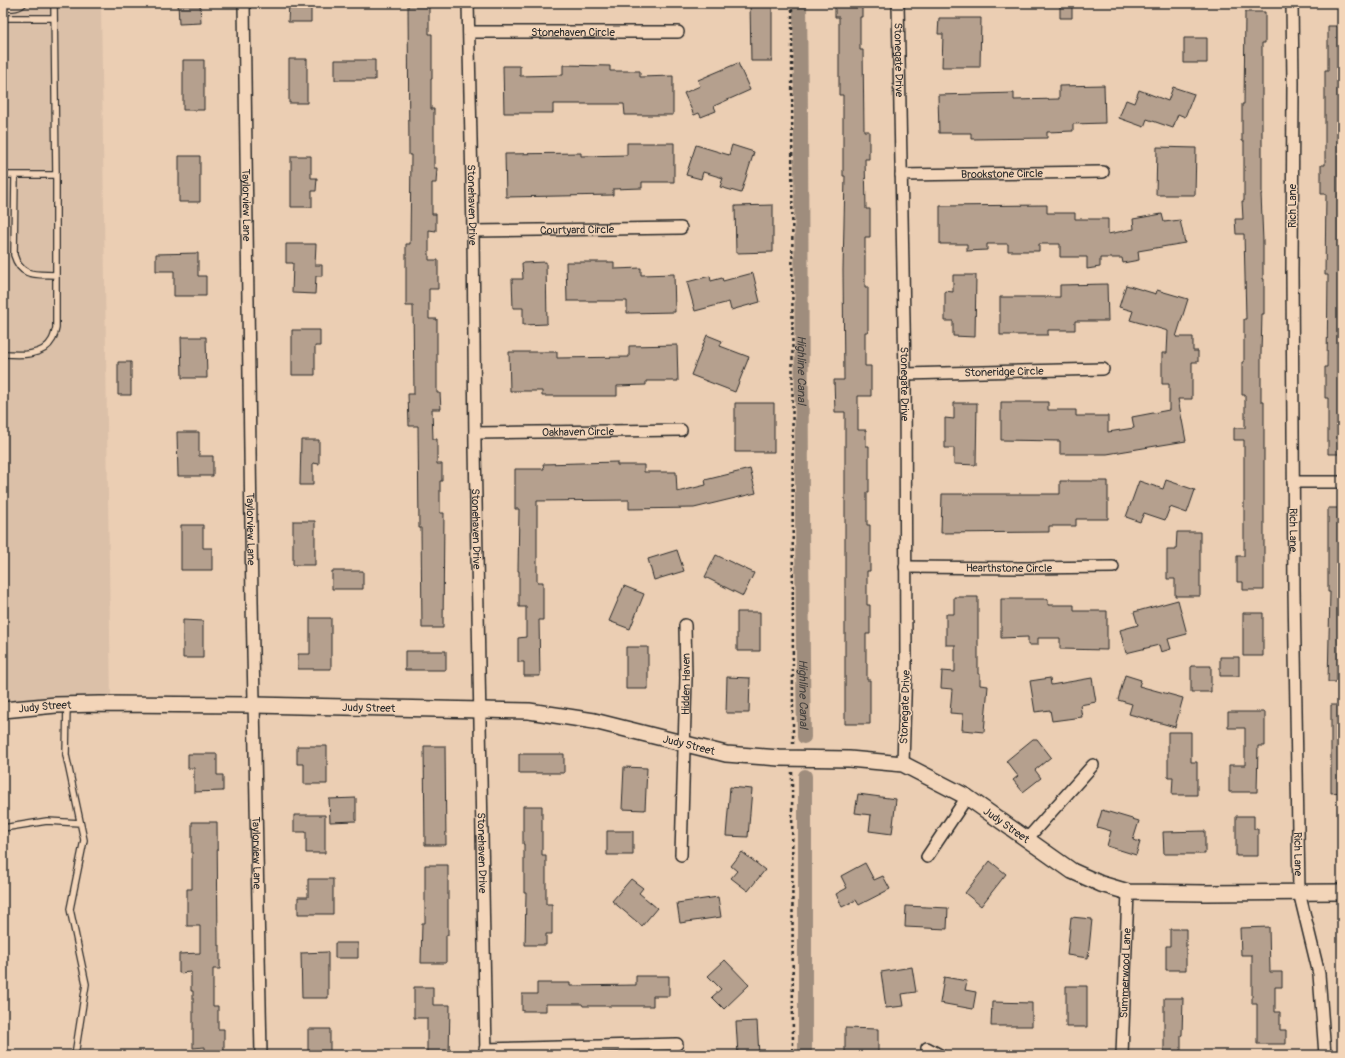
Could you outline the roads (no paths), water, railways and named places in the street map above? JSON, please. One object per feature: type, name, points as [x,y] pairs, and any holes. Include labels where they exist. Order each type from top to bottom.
[{"type":"street","name":"Taylorview Lane","points":[[244,3],[254,705],[261,1055]]},
{"type":"street","name":"Stonehaven Drive","points":[[468,3],[473,231],[485,1052]]},
{"type":"street","name":"Stonegate Drive","points":[[898,3],[905,374],[906,665],[903,764]]},
{"type":"street","name":"Rich Lane","points":[[1292,3],[1293,482],[1300,892],[1319,974],[1325,1055]]},
{"type":"street","name":"Stonehaven Circle","points":[[469,32],[678,32]]},
{"type":"street","name":"Brookstone Circle","points":[[901,175],[1103,172]]},
{"type":"street","name":"Courtyard Circle","points":[[473,231],[681,228]]},
{"type":"street","name":"Stoneridge Circle","points":[[905,374],[1103,369]]},
{"type":"street","name":"Oakhaven Circle","points":[[475,433],[681,430]]},
{"type":"street","points":[[1293,482],[1342,482]]},
{"type":"street","name":"Hearthstone Circle","points":[[905,567],[1113,567]]},
{"type":"street","name":"Hidden Haven","points":[[681,855],[686,678],[685,625]]},
{"type":"street","name":"Judy Street","points":[[3,710],[67,705],[254,705],[529,711],[594,721],[726,754],[792,758],[849,759],[903,764],[967,797],[1027,839],[1048,856],[1072,871],[1101,884],[1128,892],[1342,892]]},
{"type":"street","points":[[1027,839],[1093,765]]},
{"type":"street","points":[[927,857],[967,797]]},
{"type":"street","name":"Summerwood Lane","points":[[1122,1055],[1128,892]]},
{"type":"street","points":[[485,1052],[677,1044]]},
{"type":"street","points":[[927,1048],[940,1055]]},
{"type":"lane","points":[[3,8],[14,8],[22,6],[24,3]]},
{"type":"lane","points":[[3,354],[28,355],[42,350],[52,342],[56,328],[54,3]]},
{"type":"lane","points":[[3,18],[54,18]]},
{"type":"lane","points":[[3,175],[56,175]]},
{"type":"lane","points":[[15,175],[14,255],[17,264],[27,273],[56,275]]},
{"type":"lane","points":[[67,705],[66,754],[84,840],[70,909],[86,984],[75,1055]]},
{"type":"lane","points":[[3,828],[47,821],[80,823]]},
{"type":"waterway","name":"Highline Canal","points":[[800,3],[804,737]]},
{"type":"waterway","points":[[805,776],[805,1055]]}]
